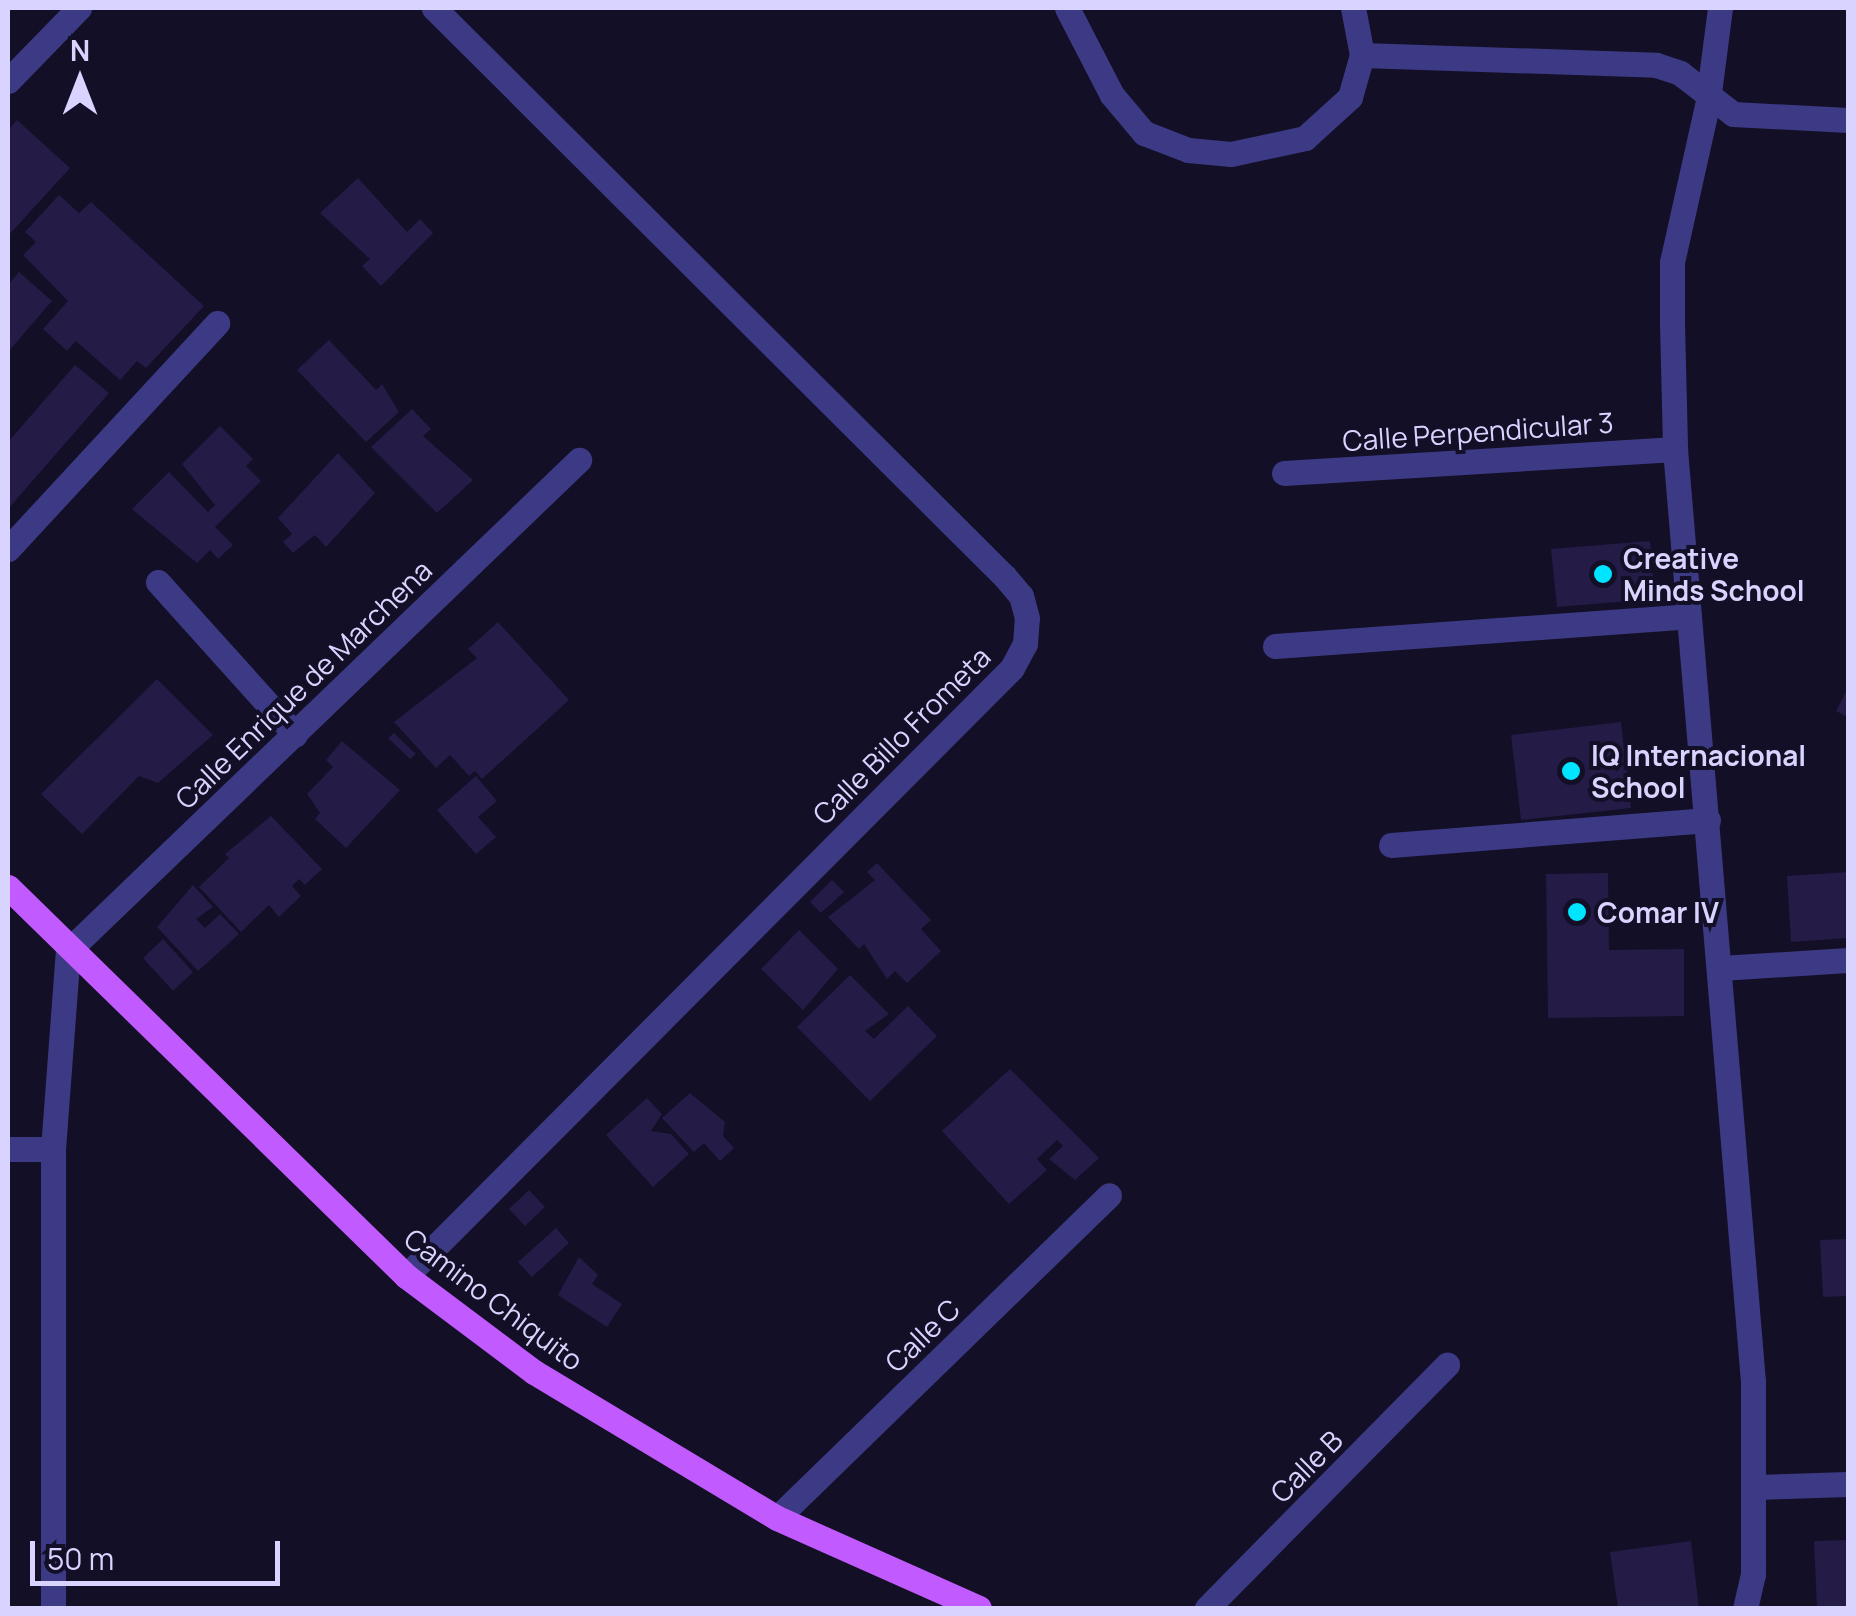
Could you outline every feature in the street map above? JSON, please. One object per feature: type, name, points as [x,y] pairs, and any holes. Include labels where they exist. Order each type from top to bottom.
[{"type":"main road","name":"Camino Chiquito","points":[[8,887],[68,951],[406,1276],[534,1372],[778,1518],[980,1608]]},
{"type":"street","points":[[8,81],[79,8]]},
{"type":"street","name":"Calle Billo Frometa","points":[[406,1276],[1012,668],[1025,644],[1027,618],[1004,576],[434,8]]},
{"type":"street","points":[[1067,8],[1126,117],[1144,133],[1188,150],[1232,154],[1304,138],[1350,96],[1362,56],[1353,8]]},
{"type":"street","points":[[1720,8],[1708,100],[1672,262],[1675,448],[1722,968],[1756,1487],[1745,1608]]},
{"type":"street","points":[[1362,56],[1656,65],[1680,73],[1708,100],[1761,118],[1848,120]]},
{"type":"street","points":[[8,549],[217,323]]},
{"type":"street","name":"Calle Perpendicular 3","points":[[1284,473],[1675,448]]},
{"type":"street","name":"Calle Enrique de Marchena","points":[[68,951],[578,460]]},
{"type":"street","points":[[158,582],[295,734]]},
{"type":"street","points":[[1275,646],[1688,616]]},
{"type":"street","points":[[1390,845],[1708,820]]},
{"type":"street","points":[[53,1608],[53,1149],[68,951]]},
{"type":"street","points":[[1722,968],[1848,960]]},
{"type":"street","points":[[8,1149],[53,1149]]},
{"type":"street","name":"Calle C","points":[[778,1518],[1109,1195]]},
{"type":"street","name":"Calle B","points":[[1207,1608],[1447,1365]]},
{"type":"street","points":[[1756,1487],[1848,1484]]},
{"type":"building","points":[[17,120],[70,168],[8,236],[8,130]]},
{"type":"building","points":[[358,178],[407,232],[420,219],[433,233],[381,286],[362,266],[370,259],[320,213]]},
{"type":"building","points":[[59,195],[79,213],[91,202],[204,306],[146,368],[137,361],[120,380],[76,341],[67,351],[43,329],[68,301],[23,255],[36,242],[25,232]]},
{"type":"building","points":[[19,272],[52,301],[8,352],[8,285]]},
{"type":"building","points":[[329,340],[376,390],[382,384],[399,412],[366,442],[297,370]]},
{"type":"building","points":[[75,365],[109,393],[8,509],[8,442]]},
{"type":"building","points":[[412,409],[431,429],[423,436],[473,480],[437,513],[371,447]]},
{"type":"building","points":[[220,426],[253,459],[246,466],[261,481],[215,527],[233,545],[218,559],[210,550],[197,563],[132,509],[169,472],[208,512],[215,505],[182,464]]},
{"type":"building","points":[[338,453],[375,493],[326,547],[315,535],[293,553],[283,542],[292,534],[278,518]]},
{"type":"building","name":"Creative Minds School","points":[[1650,541],[1655,599],[1557,607],[1551,549]]},
{"type":"building","points":[[498,622],[569,700],[482,779],[475,771],[469,776],[450,755],[436,768],[394,722],[477,658],[468,649]]},
{"type":"building","points":[[157,679],[213,735],[158,783],[139,776],[82,834],[41,794]]},
{"type":"building","points":[[1848,688],[1848,717],[1836,711]]},
{"type":"building","name":"IQ Internacional School","points":[[1621,722],[1631,808],[1521,820],[1511,735]]},
{"type":"building","points":[[394,733],[416,754],[410,759],[388,738]]},
{"type":"building","points":[[342,741],[400,790],[346,848],[315,819],[320,813],[307,794],[333,767],[326,760]]},
{"type":"building","points":[[476,776],[497,801],[478,817],[496,837],[476,854],[437,810]]},
{"type":"building","points":[[271,816],[322,869],[305,885],[299,879],[292,886],[301,896],[279,917],[269,905],[241,932],[199,887],[229,858],[225,854]]},
{"type":"building","points":[[877,863],[931,920],[921,929],[941,951],[907,983],[895,971],[887,979],[864,944],[859,949],[828,917],[875,880],[867,872]]},
{"type":"building","points":[[1848,872],[1848,938],[1791,942],[1787,876]]},
{"type":"building","name":"Comar IV","points":[[1608,873],[1609,950],[1684,949],[1684,1016],[1548,1018],[1546,874]]},
{"type":"building","points":[[832,880],[844,892],[821,913],[810,902]]},
{"type":"building","points":[[193,885],[213,907],[196,919],[205,928],[220,914],[239,934],[198,971],[157,927]]},
{"type":"building","points":[[799,930],[838,969],[803,1010],[761,969]]},
{"type":"building","points":[[163,939],[193,972],[173,991],[143,958]]},
{"type":"building","points":[[850,975],[889,1014],[865,1031],[874,1039],[908,1006],[937,1036],[870,1101],[797,1027]]},
{"type":"building","points":[[1010,1069],[1099,1158],[1075,1180],[1049,1159],[1063,1146],[1057,1140],[1037,1159],[1047,1170],[1009,1204],[942,1131]]},
{"type":"building","points":[[690,1093],[725,1122],[723,1136],[734,1148],[720,1161],[704,1143],[694,1152],[662,1118]]},
{"type":"building","points":[[647,1098],[662,1114],[651,1131],[671,1134],[689,1154],[653,1187],[606,1135]]},
{"type":"building","points":[[529,1190],[545,1207],[525,1226],[509,1209]]},
{"type":"building","points":[[556,1228],[569,1243],[532,1277],[518,1262]]},
{"type":"building","points":[[1848,1239],[1848,1296],[1823,1297],[1820,1240]]},
{"type":"building","points":[[579,1257],[598,1275],[592,1284],[622,1304],[607,1327],[558,1295]]},
{"type":"building","points":[[1848,1540],[1848,1607],[1817,1608],[1814,1541]]},
{"type":"building","points":[[1691,1541],[1699,1608],[1618,1608],[1610,1552]]},
{"type":"place","name":"Creative Minds School","points":[[1603,574]]},
{"type":"place","name":"IQ Internacional School","points":[[1571,771]]},
{"type":"place","name":"Comar IV","points":[[1577,912]]}]
